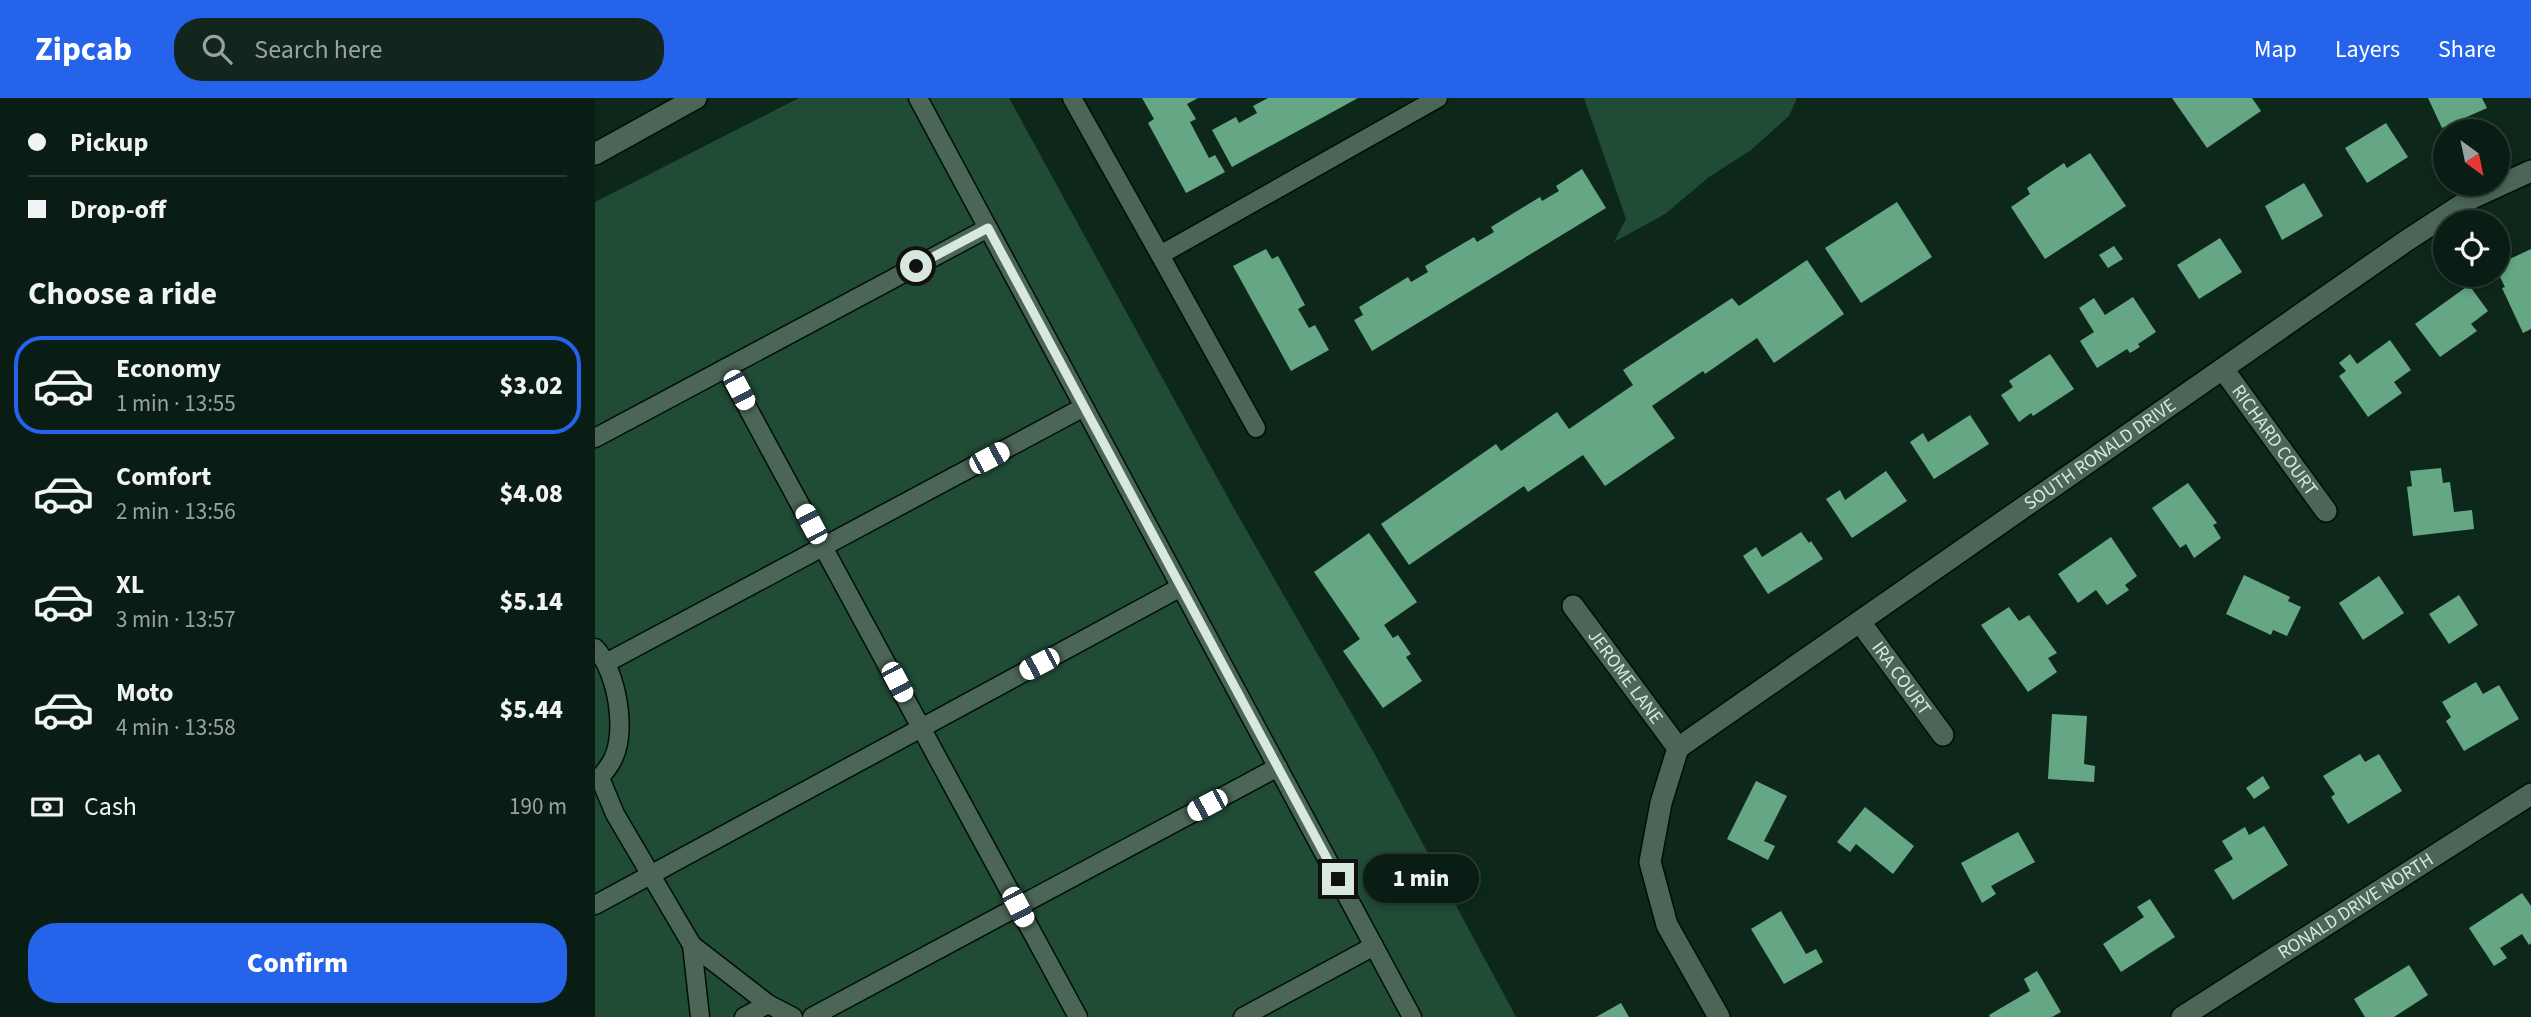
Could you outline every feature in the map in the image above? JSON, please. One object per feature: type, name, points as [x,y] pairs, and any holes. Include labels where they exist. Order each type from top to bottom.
[{"type":"street","points":[[595,154],[696,98]]},
{"type":"street","name":"SOUTH RONALD DRIVE","points":[[1678,748],[2406,241],[2472,198],[2531,171]]},
{"type":"street","name":"RICHARD COURT","points":[[2223,369],[2326,511]]},
{"type":"street","name":"JEROME LANE","points":[[1573,606],[1678,748]]},
{"type":"street","name":"IRA COURT","points":[[1860,622],[1943,734]]},
{"type":"street","points":[[1678,748],[1661,803],[1650,862],[1667,925],[1719,1017]]},
{"type":"street","name":"RONALD DRIVE NORTH","points":[[2182,1017],[2531,794]]},
{"type":"lane","points":[[918,98],[1412,1017]]},
{"type":"lane","points":[[1072,98],[1256,428]]},
{"type":"lane","points":[[1160,255],[1438,98]]},
{"type":"lane","points":[[595,438],[988,228]]},
{"type":"lane","points":[[726,368],[1078,1017]]},
{"type":"lane","points":[[607,663],[1084,407]]},
{"type":"lane","points":[[595,905],[1181,587]]},
{"type":"lane","points":[[595,648],[607,663],[616,695],[620,730],[614,758],[598,777],[615,814],[692,945],[768,1003],[793,1017]]},
{"type":"lane","points":[[813,1017],[1278,767]]},
{"type":"lane","points":[[692,945],[700,1017]]},
{"type":"lane","points":[[1243,1017],[1374,946]]},
{"type":"lane","points":[[744,1017],[768,1003]]},
{"type":"green space","points":[[799,98],[1009,98],[1232,505],[1373,751],[1516,1017],[595,1017],[595,202]]},
{"type":"green space","points":[[1584,98],[1797,98],[1789,116],[1751,150],[1709,177],[1665,214],[1614,242],[1626,219]]},
{"type":"building","points":[[1142,98],[1198,98],[1187,104],[1196,119],[1190,122],[1209,158],[1215,155],[1225,172],[1186,193],[1148,123],[1154,119]]},
{"type":"building","points":[[1268,98],[1358,98],[1232,167],[1212,130],[1236,117],[1239,123],[1257,113],[1253,106]]},
{"type":"building","points":[[2172,98],[2252,98],[2261,111],[2207,148]]},
{"type":"building","points":[[2428,98],[2482,98],[2487,108],[2462,119],[2438,119]]},
{"type":"building","points":[[2386,123],[2408,157],[2367,183],[2345,148]]},
{"type":"building","points":[[2090,153],[2126,206],[2045,259],[2011,207],[2030,194],[2027,188],[2064,163],[2067,168]]},
{"type":"building","points":[[1582,169],[1606,208],[1372,351],[1354,320],[1363,315],[1359,307],[1408,277],[1411,282],[1428,272],[1425,266],[1474,237],[1477,242],[1494,232],[1491,227],[1540,197],[1542,201],[1559,191],[1556,186]]},
{"type":"building","points":[[2304,183],[2323,216],[2282,240],[2265,206]]},
{"type":"building","points":[[1897,202],[1932,257],[1861,303],[1825,248]]},
{"type":"building","points":[[2220,238],[2242,272],[2199,299],[2177,265]]},
{"type":"building","points":[[2114,246],[2123,259],[2108,268],[2099,255]]},
{"type":"building","points":[[1266,249],[1272,259],[1278,256],[1305,305],[1298,309],[1309,328],[1315,325],[1329,350],[1291,371],[1233,266]]},
{"type":"building","points":[[2531,249],[2531,329],[2523,333],[2502,288],[2510,287],[2510,259]]},
{"type":"building","points":[[1807,260],[1844,314],[1774,363],[1757,338],[1652,406],[1675,438],[1605,486],[1583,455],[1528,492],[1524,486],[1409,565],[1381,524],[1496,444],[1501,451],[1557,412],[1569,429],[1633,385],[1623,370],[1732,298],[1739,306]]},
{"type":"building","points":[[2466,287],[2470,287],[2488,311],[2471,324],[2477,331],[2440,357],[2415,324]]},
{"type":"building","points":[[2133,297],[2156,332],[2138,344],[2140,347],[2130,353],[2127,349],[2097,368],[2080,341],[2094,332],[2079,308],[2094,298],[2105,315]]},
{"type":"building","points":[[2390,340],[2411,370],[2394,382],[2402,393],[2368,417],[2339,376],[2346,371],[2339,363],[2350,354],[2357,364]]},
{"type":"building","points":[[2050,354],[2074,389],[2019,422],[2001,395],[2013,387],[2009,381]]},
{"type":"building","points":[[1970,415],[1989,444],[1934,479],[1910,442],[1923,433],[1928,442]]},
{"type":"building","points":[[2441,468],[2443,483],[2450,482],[2454,512],[2472,510],[2474,529],[2413,536],[2407,487],[2412,486],[2410,471]]},
{"type":"building","points":[[1886,471],[1907,501],[1852,538],[1826,499],[1840,490],[1845,500]]},
{"type":"building","points":[[2188,483],[2217,523],[2213,525],[2221,538],[2194,558],[2186,544],[2180,548],[2152,508]]},
{"type":"building","points":[[1801,532],[1823,559],[1768,594],[1743,556],[1756,547],[1762,557]]},
{"type":"building","points":[[1369,533],[1417,602],[1384,625],[1393,638],[1398,635],[1411,654],[1406,657],[1422,681],[1383,708],[1343,651],[1360,639],[1314,572]]},
{"type":"building","points":[[2111,537],[2137,576],[2125,585],[2129,590],[2107,605],[2096,590],[2078,603],[2058,574]]},
{"type":"building","points":[[2244,575],[2290,597],[2288,601],[2301,607],[2287,636],[2273,630],[2271,635],[2226,614]]},
{"type":"building","points":[[2379,576],[2404,613],[2363,640],[2339,603]]},
{"type":"building","points":[[2459,595],[2478,625],[2449,644],[2429,614]]},
{"type":"building","points":[[2009,607],[2019,621],[2029,615],[2057,653],[2048,658],[2057,672],[2028,692],[1981,625]]},
{"type":"building","points":[[2476,682],[2483,694],[2499,685],[2519,719],[2464,751],[2446,721],[2451,717],[2442,702]]},
{"type":"building","points":[[2052,714],[2087,716],[2084,764],[2095,766],[2094,782],[2048,779]]},
{"type":"building","points":[[2360,754],[2365,762],[2379,754],[2402,791],[2348,824],[2331,797],[2335,794],[2323,776]]},
{"type":"building","points":[[2263,776],[2270,788],[2254,799],[2246,788]]},
{"type":"building","points":[[1756,781],[1787,796],[1764,841],[1775,846],[1768,860],[1727,839]]},
{"type":"building","points":[[1865,807],[1914,846],[1893,874],[1856,844],[1850,852],[1837,842]]},
{"type":"building","points":[[2264,826],[2288,865],[2233,900],[2214,870],[2233,859],[2222,841],[2245,827],[2249,835]]},
{"type":"building","points":[[2018,832],[2035,862],[1991,886],[1996,894],[1982,903],[1961,863]]},
{"type":"building","points":[[2522,893],[2531,906],[2531,943],[2529,945],[2522,934],[2500,948],[2507,958],[2494,966],[2469,928]]},
{"type":"building","points":[[2150,899],[2175,937],[2121,972],[2103,944],[2144,917],[2137,907]]},
{"type":"building","points":[[1781,911],[1806,954],[1816,949],[1823,962],[1784,984],[1751,929]]},
{"type":"building","points":[[2409,965],[2428,995],[2394,1017],[2365,1017],[2354,999]]},
{"type":"building","points":[[2037,971],[2061,1012],[2052,1017],[1990,1017],[1989,1015],[2030,991],[2024,979]]},
{"type":"building","points":[[1621,1003],[1629,1017],[1596,1017]]},
{"type":"route","points":[[916,266],[988,228],[1338,879]]}]
